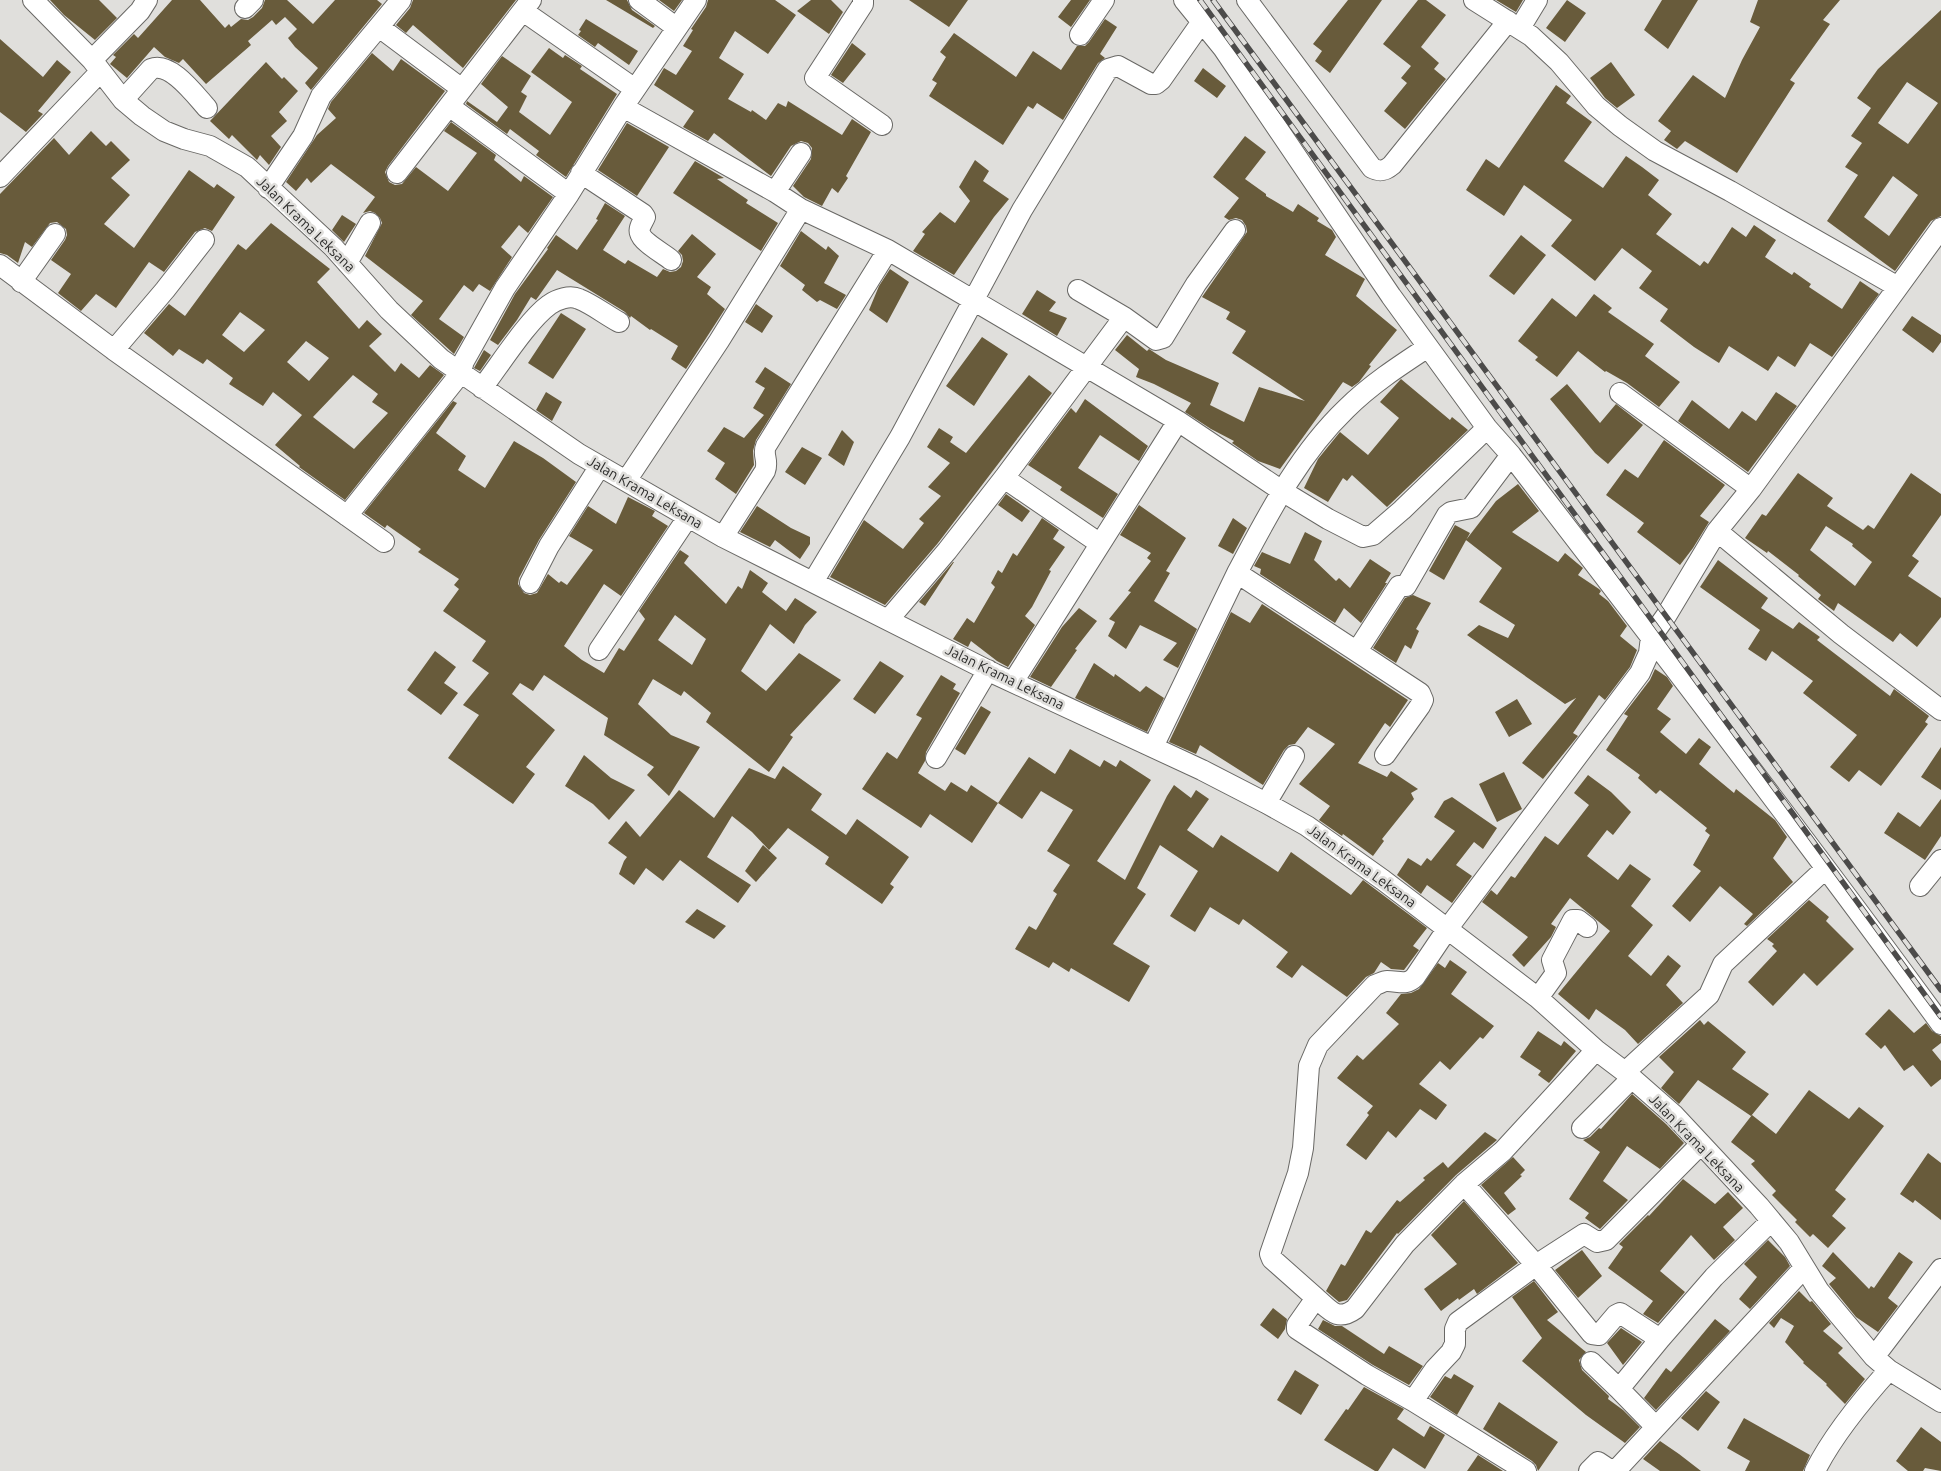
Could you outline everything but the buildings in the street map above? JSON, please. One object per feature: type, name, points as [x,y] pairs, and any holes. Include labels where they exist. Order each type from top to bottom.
[{"type":"street","name":"Jalan Krama Leksana","points":[[33,0],[96,66],[123,100],[142,116],[164,131],[210,146],[248,167],[268,188],[308,222],[403,324],[441,360],[578,454],[723,537],[988,670],[1202,770],[1266,803],[1307,826],[1448,928],[1538,998],[1596,1050],[1674,1115],[1789,1242],[1804,1268],[1834,1311],[1874,1358],[1889,1370],[1941,1402]]},
{"type":"street","points":[[0,177],[96,66],[147,0]]},
{"type":"street","points":[[639,0],[677,28]]},
{"type":"street","points":[[348,516],[460,374],[464,361],[505,288],[569,194],[623,107],[696,0]]},
{"type":"street","points":[[863,0],[863,4],[815,78],[882,125]]},
{"type":"street","points":[[1080,35],[1104,0]]},
{"type":"street","points":[[1184,0],[1223,48],[1391,296],[1487,428],[1511,455],[1651,637],[1854,904],[1941,1024]]},
{"type":"street","points":[[1247,0],[1372,168],[1377,171],[1387,169],[1392,165],[1537,0]]},
{"type":"street","points":[[1474,0],[1514,24],[1559,62],[1596,106],[1655,151],[1730,191],[1898,287]]},
{"type":"street","points":[[268,188],[302,136],[321,96],[379,26],[394,2]]},
{"type":"street","points":[[398,172],[527,6],[635,89]]},
{"type":"street","points":[[813,582],[900,437],[1022,210],[1108,69],[1118,66],[1151,84],[1156,84],[1161,80],[1201,23]]},
{"type":"street","points":[[379,26],[462,89]]},
{"type":"street","points":[[123,100],[150,69],[160,68],[178,77],[207,108]]},
{"type":"street","points":[[449,106],[569,194]]},
{"type":"street","points":[[623,107],[775,192],[801,209],[888,250],[1178,420],[1282,491],[1328,519],[1363,537],[1373,535],[1402,510],[1487,428]]},
{"type":"street","points":[[775,192],[801,153]]},
{"type":"street","points":[[581,173],[643,214],[645,218],[640,227],[640,234],[644,240],[671,260]]},
{"type":"street","points":[[626,482],[719,341],[801,209]]},
{"type":"street","points":[[347,263],[370,223]]},
{"type":"street","points":[[1596,1050],[1503,1151],[1464,1184],[1405,1244],[1355,1309],[1348,1314],[1340,1315],[1331,1311],[1272,1259],[1270,1254],[1271,1246],[1286,1210],[1301,1156],[1307,1080],[1313,1054],[1318,1045],[1375,985],[1387,981],[1404,984],[1410,982],[1448,928],[1640,673],[1649,654],[1651,637],[1666,616],[1717,531],[1751,489],[1941,228]]},
{"type":"street","points":[[1078,290],[1156,340],[1162,338],[1196,284],[1234,230]]},
{"type":"street","points":[[21,282],[55,234]]},
{"type":"street","points":[[114,350],[204,240]]},
{"type":"street","points":[[723,537],[765,471],[767,460],[766,446],[888,250]]},
{"type":"street","points":[[0,265],[114,350],[384,542]]},
{"type":"street","points":[[482,388],[535,319],[553,302],[568,298],[578,298],[619,322]]},
{"type":"street","points":[[888,620],[947,551],[1124,318]]},
{"type":"street","points":[[1153,747],[1236,572],[1288,478],[1326,429],[1346,408],[1380,380],[1428,347]]},
{"type":"street","points":[[1620,393],[1751,489]]},
{"type":"street","points":[[1013,682],[1178,420]]},
{"type":"street","points":[[1357,651],[1399,586],[1406,586],[1447,515],[1451,512],[1471,508],[1511,455]]},
{"type":"street","points":[[530,583],[549,546],[600,466]]},
{"type":"street","points":[[1004,478],[1100,543]]},
{"type":"street","points":[[599,650],[688,517]]},
{"type":"street","points":[[1717,531],[1841,634],[1941,710]]},
{"type":"street","points":[[1236,572],[1420,693],[1423,700],[1385,755]]},
{"type":"street","points":[[936,758],[988,670]]},
{"type":"street","points":[[1266,803],[1294,756]]},
{"type":"street","points":[[1920,886],[1941,860]]},
{"type":"street","points":[[1582,1128],[1628,1075],[1700,1003],[1723,964],[1826,869]]},
{"type":"street","points":[[1538,998],[1554,976],[1556,970],[1552,960],[1573,920],[1578,920],[1587,927]]},
{"type":"street","points":[[1413,1401],[1435,1369],[1451,1352],[1455,1344],[1455,1329],[1458,1322],[1536,1265],[1584,1234],[1597,1242],[1606,1240],[1701,1144]]},
{"type":"street","points":[[1464,1184],[1536,1265],[1592,1334],[1599,1334],[1620,1313],[1660,1339]]},
{"type":"street","points":[[1618,1389],[1714,1277],[1771,1221]]},
{"type":"street","points":[[1589,1471],[1598,1462],[1610,1470],[1619,1467],[1804,1268]]},
{"type":"street","points":[[1874,1358],[1941,1269]]},
{"type":"street","points":[[1316,1298],[1297,1326],[1300,1331],[1526,1471]]},
{"type":"street","points":[[1590,1362],[1656,1427]]},
{"type":"street","points":[[1815,1471],[1823,1455],[1868,1393],[1889,1370]]},
{"type":"railway","points":[[1200,0],[1941,1017]]},
{"type":"railway","points":[[1213,0],[1941,990]]}]
